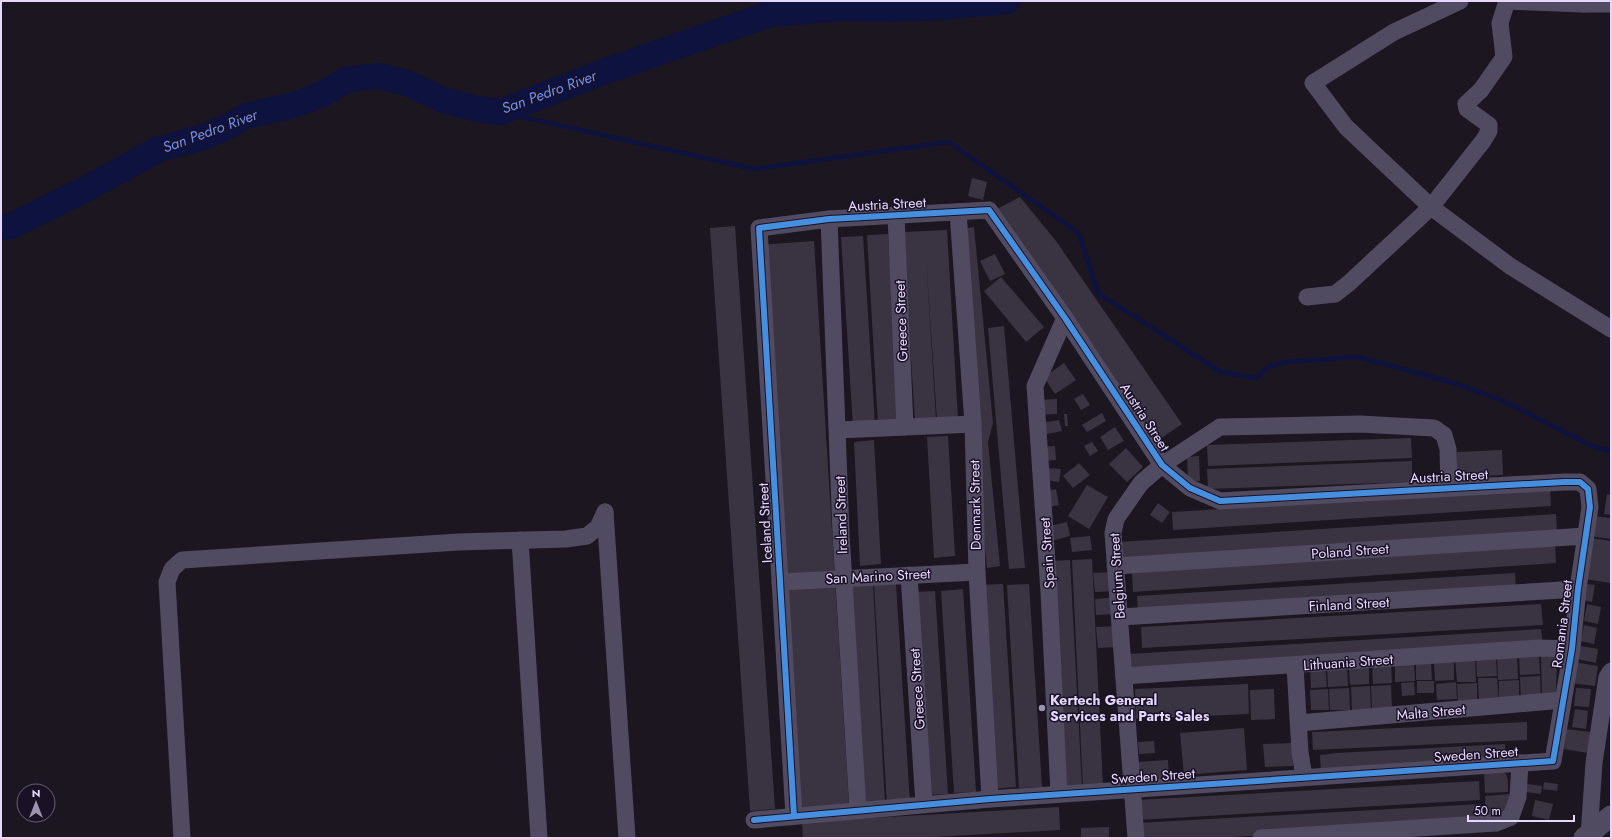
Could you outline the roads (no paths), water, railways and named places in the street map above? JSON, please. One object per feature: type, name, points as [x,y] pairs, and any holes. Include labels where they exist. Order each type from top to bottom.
[{"type":"street","points":[[1460,1],[1394,32],[1313,83],[1346,127],[1431,207],[1510,266],[1611,329]]},
{"type":"street","points":[[1307,297],[1335,294],[1431,207],[1489,131],[1489,125],[1467,109],[1466,104],[1481,90],[1504,57],[1500,23],[1506,1],[1611,4]]},
{"type":"street","name":"Austria Street","points":[[759,228],[829,219],[989,210],[1065,318],[1162,465],[1190,488],[1220,501],[1564,482],[1580,482],[1588,489]]},
{"type":"street","name":"Denmark Street","points":[[958,212],[973,424],[977,572],[990,799]]},
{"type":"street","name":"Greece Street","points":[[896,216],[905,427]]},
{"type":"street","name":"Ireland Street","points":[[829,219],[844,578],[858,810]]},
{"type":"street","name":"Iceland Street","points":[[759,228],[794,816]]},
{"type":"street","name":"Spain Street","points":[[1058,794],[1049,592],[1035,386],[1065,318]]},
{"type":"street","points":[[838,430],[973,424]]},
{"type":"street","name":"Belgium Street","points":[[1136,838],[1113,533],[1116,519],[1141,483],[1162,465],[1220,427],[1360,424],[1434,428],[1444,435],[1448,449],[1449,488]]},
{"type":"street","name":"Romania Street","points":[[1553,761],[1572,649],[1578,589],[1590,506],[1588,489]]},
{"type":"street","points":[[182,838],[167,582],[172,569],[182,560],[459,542],[566,539],[587,536],[598,528],[605,512],[627,838]]},
{"type":"street","name":"Poland Street","points":[[1115,566],[1585,536]]},
{"type":"street","points":[[520,540],[539,838]]},
{"type":"street","name":"San Marino Street","points":[[780,582],[977,572]]},
{"type":"street","name":"Greece Street","points":[[910,575],[924,804]]},
{"type":"street","name":"Finland Street","points":[[1120,617],[1578,589]]},
{"type":"street","name":"Lithuania Street","points":[[1124,676],[1295,666],[1539,648],[1572,649]]},
{"type":"street","points":[[1295,666],[1298,723],[1304,777]]},
{"type":"street","points":[[1586,837],[1594,763],[1607,677],[1611,671]]},
{"type":"street","name":"Malta Street","points":[[1298,723],[1563,700]]},
{"type":"street","name":"Sweden Street","points":[[754,820],[990,799],[1553,761]]},
{"type":"street","points":[[1261,838],[1409,833],[1496,823],[1511,817],[1518,797],[1520,763]]},
{"type":"street","points":[[1586,837],[1611,816]]},
{"type":"waterway","name":"San Pedro River","points":[[1,227],[11,226],[84,190],[159,149],[200,138],[225,128],[246,116],[294,105],[321,95],[346,80],[378,76],[407,83],[443,100],[477,109],[500,112],[606,71],[770,14],[843,8],[895,9],[944,7],[1007,1]]},
{"type":"waterway","points":[[500,112],[754,169],[949,142],[1079,233],[1098,293],[1221,372],[1256,378],[1268,367],[1286,362],[1359,357],[1454,383],[1504,401],[1592,446],[1611,451]]},
{"type":"place","name":"Kertech General Services and Parts Sales","points":[[1042,708]]}]
